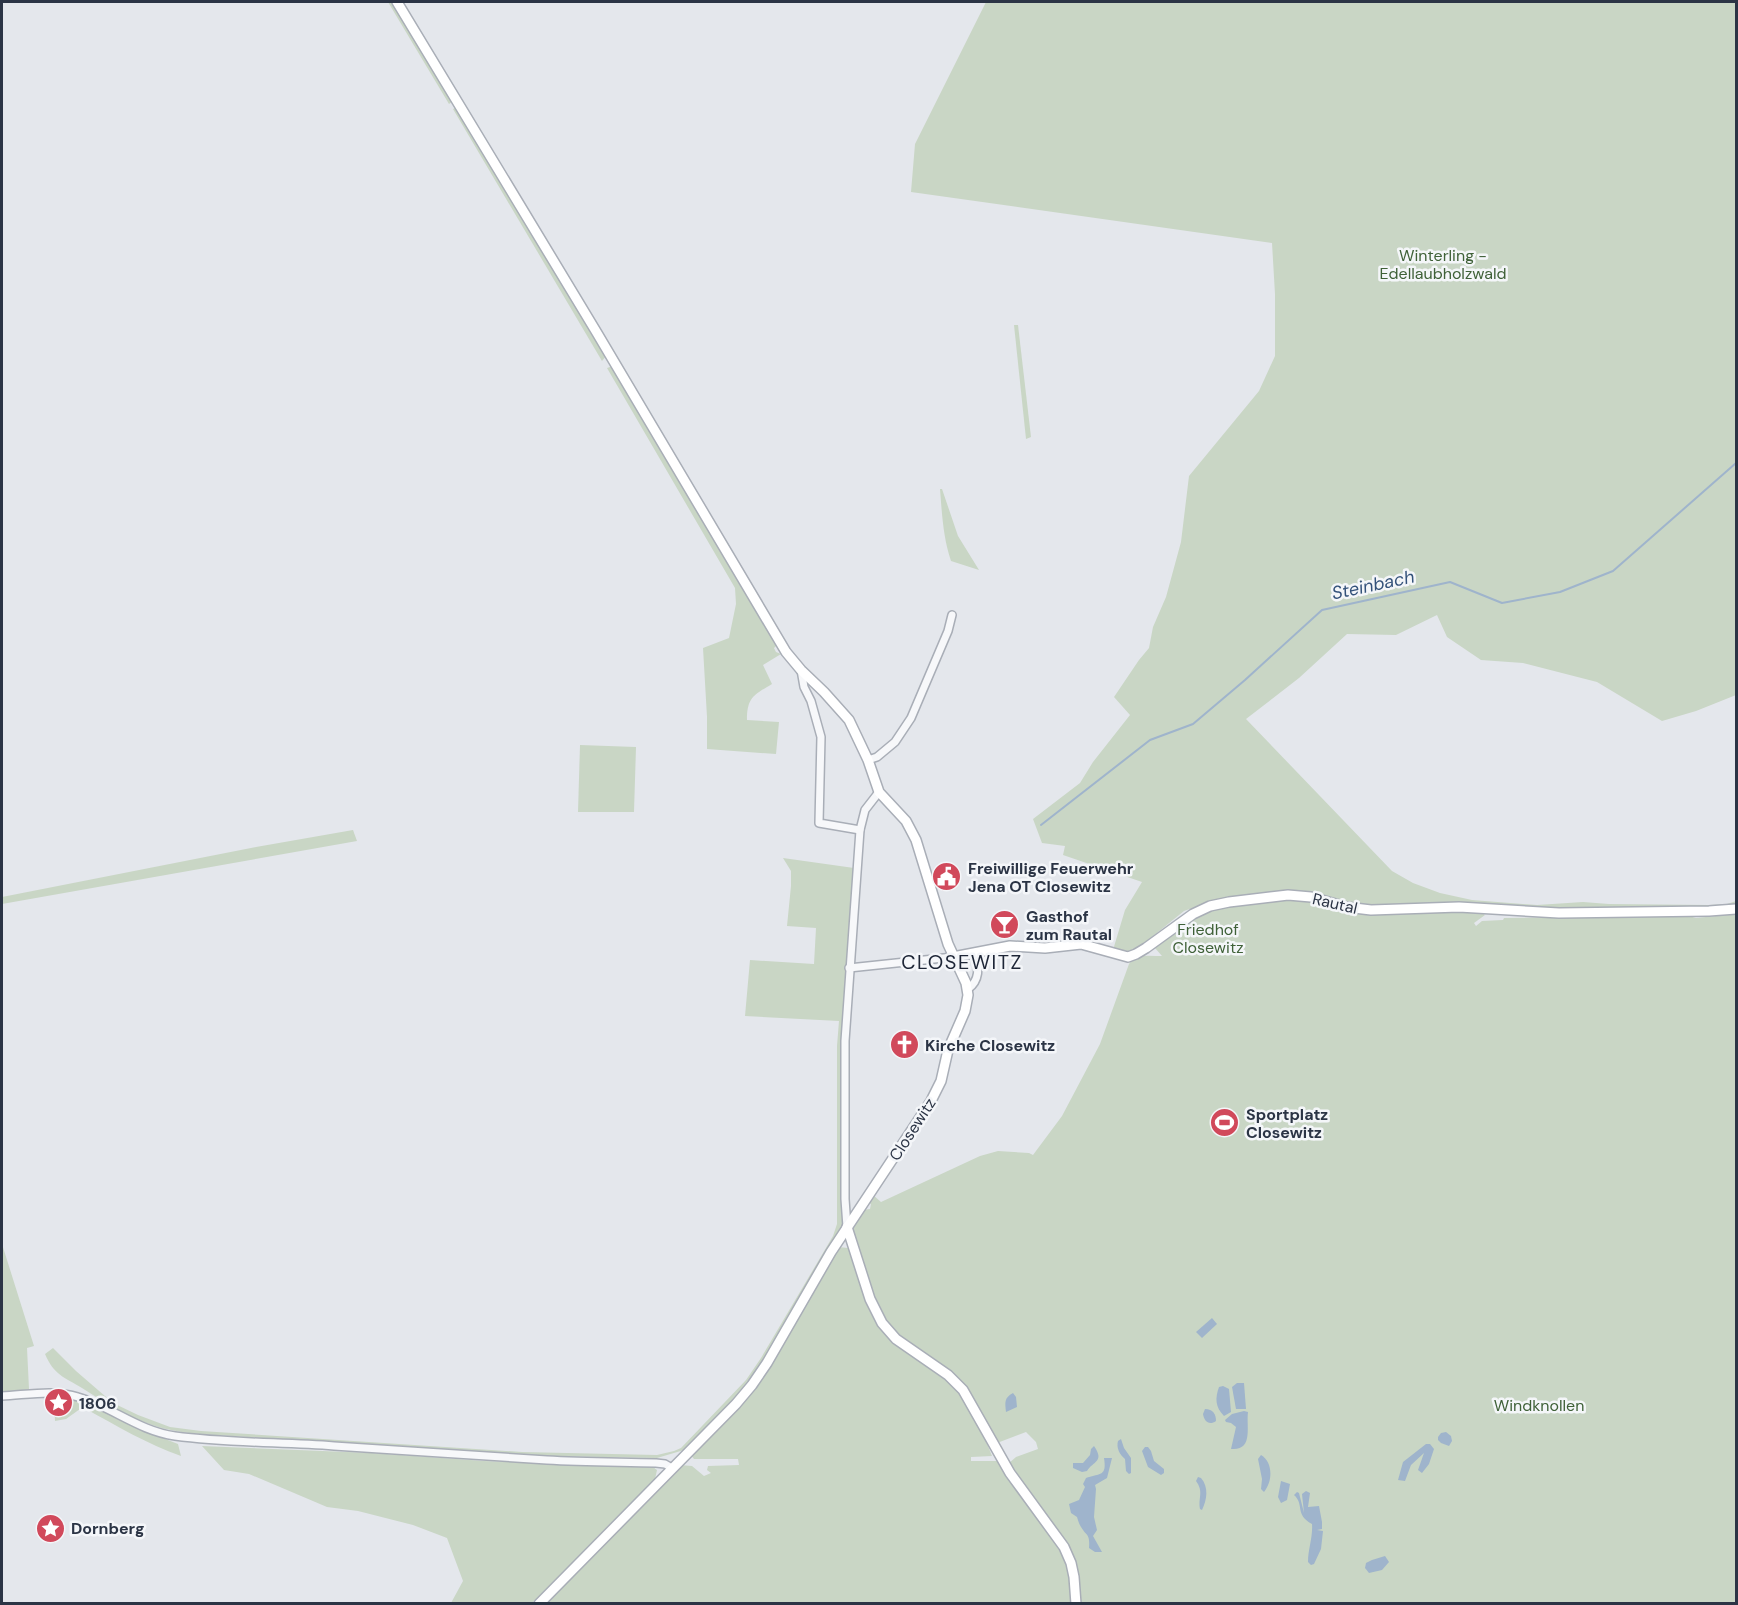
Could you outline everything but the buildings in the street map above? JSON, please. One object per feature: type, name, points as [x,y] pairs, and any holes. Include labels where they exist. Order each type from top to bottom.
[{"type":"street","points":[[398,2],[784,648],[801,670],[849,720],[868,760],[879,792],[906,821],[916,840],[948,945],[968,989]]},
{"type":"street","points":[[868,760],[877,757],[895,742],[911,718],[948,631],[952,615]]},
{"type":"street","points":[[801,670],[804,687],[811,701],[821,737],[819,823],[860,830]]},
{"type":"street","points":[[879,792],[865,810],[860,830],[849,968],[844,1107],[847,1227],[870,1299],[882,1323],[896,1339],[948,1376],[963,1390],[1000,1458],[1064,1547],[1074,1576],[1076,1604]]},
{"type":"street","name":"Rautal","points":[[953,957],[1010,946],[1045,948],[1081,944],[1128,957],[1146,948],[1192,914],[1210,906],[1288,895],[1311,897],[1346,907],[1371,910],[1459,907],[1559,913],[1737,909]]},
{"type":"street","name":"Closewitz","points":[[539,1604],[735,1404],[767,1363],[831,1252],[932,1101],[941,1081],[948,1050],[966,1011],[968,989],[974,985],[978,976],[976,952]]},
{"type":"street","points":[[849,968],[953,957]]},
{"type":"street","points":[[2,1396],[62,1393],[77,1396],[148,1430],[173,1436],[241,1443],[332,1445],[549,1460],[656,1463],[672,1468]]},
{"type":"green space","points":[[388,2],[394,2],[453,101],[449,104]]},
{"type":"green space","name":"Winterling - Edellaubholzwald","points":[[986,2],[1736,2],[1736,695],[1696,711],[1662,721],[1597,682],[1523,663],[1481,660],[1447,637],[1437,615],[1396,635],[1347,634],[1299,678],[1246,719],[1392,871],[1413,883],[1440,893],[1472,900],[1537,905],[1583,902],[1709,905],[1736,901],[1736,905],[1559,909],[1360,906],[1313,894],[1287,891],[1209,902],[1184,911],[1142,945],[1129,951],[1113,950],[1125,910],[1142,882],[1063,855],[1065,846],[1042,843],[1033,819],[1080,783],[1093,762],[1130,715],[1114,697],[1149,648],[1153,627],[1166,597],[1181,542],[1189,476],[1259,391],[1275,356],[1272,243],[911,192],[915,144]]},
{"type":"green space","points":[[457,107],[607,355],[602,361],[453,109]]},
{"type":"green space","points":[[1014,325],[1018,325],[1031,437],[1026,439]]},
{"type":"green space","points":[[613,366],[777,645],[774,648],[776,652],[781,654],[763,665],[772,684],[750,701],[747,712],[747,720],[779,722],[776,754],[707,749],[703,648],[729,638],[736,604],[735,588],[607,368]]},
{"type":"green space","points":[[940,489],[942,489],[958,536],[979,570],[951,561],[942,516]]},
{"type":"green space","points":[[580,745],[636,747],[634,812],[578,812]]},
{"type":"green space","points":[[353,830],[357,841],[2,904],[2,897]]},
{"type":"green space","points":[[783,858],[854,868],[844,1022],[843,1225],[749,1383],[684,1450],[657,1458],[550,1456],[199,1434],[159,1427],[125,1413],[65,1378],[52,1367],[45,1354],[53,1348],[113,1403],[170,1427],[201,1431],[522,1452],[657,1455],[681,1448],[746,1380],[833,1236],[837,1224],[839,1021],[745,1016],[750,960],[814,964],[816,928],[787,926],[791,871]]},
{"type":"green space","points":[[1290,898],[1310,900],[1345,910],[1481,912],[1485,915],[1474,923],[1476,926],[1482,921],[1503,920],[1504,918],[1685,915],[1696,918],[1736,914],[1736,1603],[1079,1603],[1077,1573],[1008,1464],[1016,1457],[1038,1449],[1036,1442],[1026,1432],[997,1443],[977,1407],[899,1337],[886,1320],[878,1307],[854,1236],[854,1225],[863,1210],[870,1209],[871,1204],[867,1202],[873,1195],[881,1202],[980,1156],[998,1151],[1033,1155],[1062,1116],[1100,1044],[1132,960],[1144,956],[1162,956],[1155,948],[1158,943],[1189,920],[1210,910],[1239,903]]},
{"type":"green space","points":[[2,1244],[34,1346],[27,1348],[29,1389],[20,1392],[2,1393]]},
{"type":"green space","points":[[838,1247],[848,1248],[851,1253],[879,1326],[901,1348],[945,1377],[960,1393],[992,1456],[971,1457],[971,1461],[998,1461],[1060,1549],[1069,1574],[1072,1604],[545,1604],[680,1465],[692,1466],[704,1476],[711,1473],[707,1470],[708,1466],[739,1465],[738,1459],[694,1459],[690,1454],[738,1406]]},
{"type":"green space","points":[[54,1396],[84,1403],[178,1444],[181,1456],[144,1440],[86,1409],[80,1409],[66,1419],[55,1421]]},
{"type":"green space","points":[[202,1446],[372,1453],[484,1461],[653,1467],[657,1470],[655,1479],[532,1603],[451,1603],[463,1581],[447,1538],[413,1525],[358,1511],[327,1507],[249,1474],[224,1470]]},
{"type":"water","points":[[1212,1318],[1217,1324],[1202,1338],[1196,1332]]},
{"type":"water","points":[[1237,1383],[1244,1383],[1246,1409],[1236,1409],[1232,1387]]},
{"type":"water","points":[[1219,1387],[1229,1389],[1231,1412],[1224,1416],[1217,1406],[1216,1399]]},
{"type":"water","points":[[1013,1393],[1017,1407],[1006,1412],[1006,1401]]},
{"type":"water","points":[[1205,1409],[1214,1412],[1216,1421],[1209,1423],[1206,1421],[1203,1414]]},
{"type":"water","points":[[1248,1412],[1246,1442],[1238,1449],[1231,1449],[1236,1427],[1225,1420],[1232,1414]]},
{"type":"water","points":[[1446,1432],[1451,1436],[1452,1441],[1449,1446],[1438,1440],[1441,1433]]},
{"type":"water","points":[[1121,1439],[1131,1458],[1131,1473],[1129,1474],[1126,1471],[1125,1459],[1118,1449],[1118,1441]]},
{"type":"water","points":[[1426,1444],[1430,1444],[1434,1449],[1429,1464],[1422,1473],[1418,1470],[1424,1453],[1411,1465],[1405,1481],[1398,1480],[1403,1462]]},
{"type":"water","points":[[1094,1446],[1098,1455],[1097,1461],[1087,1471],[1082,1472],[1073,1468],[1073,1463],[1083,1463]]},
{"type":"water","points":[[1145,1447],[1151,1451],[1154,1461],[1164,1469],[1161,1475],[1148,1467],[1142,1451]]},
{"type":"water","points":[[1261,1455],[1270,1467],[1269,1483],[1264,1492],[1261,1489],[1262,1479],[1258,1459]]},
{"type":"water","points":[[1104,1458],[1112,1458],[1107,1478],[1095,1485],[1094,1517],[1097,1530],[1093,1536],[1102,1552],[1095,1552],[1089,1548],[1088,1537],[1077,1517],[1071,1513],[1069,1504],[1079,1500],[1086,1478],[1103,1471]]},
{"type":"water","points":[[1198,1477],[1204,1482],[1206,1489],[1202,1510],[1200,1509],[1200,1488],[1196,1481]]},
{"type":"water","points":[[1281,1481],[1290,1484],[1287,1500],[1281,1503],[1278,1497]]},
{"type":"water","points":[[1306,1491],[1310,1493],[1308,1507],[1319,1506],[1322,1529],[1317,1530],[1323,1531],[1321,1549],[1314,1564],[1311,1565],[1308,1562],[1312,1524],[1303,1517],[1299,1502],[1294,1495],[1299,1493],[1304,1513],[1302,1494]]},
{"type":"water","points":[[1385,1556],[1389,1562],[1382,1570],[1369,1573],[1365,1568],[1366,1563]]},
{"type":"waterway","name":"Steinbach","points":[[1041,825],[1150,740],[1193,724],[1322,610],[1450,582],[1502,603],[1560,592],[1613,571],[1736,463]]},
{"type":"place","name":"Freiwillige Feuerwehr Jena OT Closewitz","points":[[947,877]]},
{"type":"place","name":"Gasthof zum Rautal","points":[[1005,925]]},
{"type":"place","name":"Kirche Closewitz","points":[[904,1045]]},
{"type":"place","name":"Sportplatz Closewitz","points":[[1225,1123]]},
{"type":"place","name":"1806","points":[[58,1403]]},
{"type":"place","name":"Dornberg","points":[[50,1528]]},
{"type":"district","name":"CLOSEWITZ","points":[[962,962]]},
{"type":"park label","name":"Friedhof Closewitz","points":[[1208,938]]},
{"type":"park label","name":"Windknollen","points":[[1539,1405]]}]
